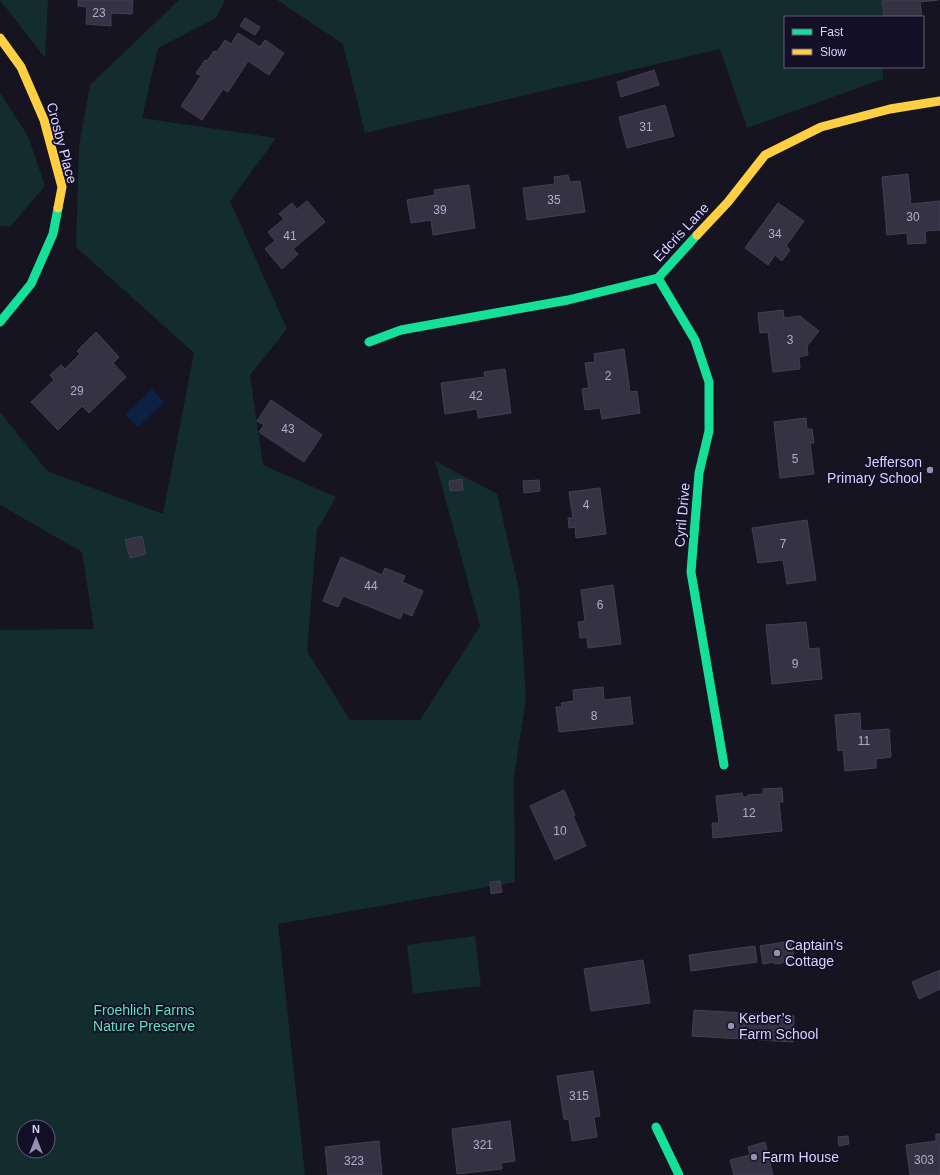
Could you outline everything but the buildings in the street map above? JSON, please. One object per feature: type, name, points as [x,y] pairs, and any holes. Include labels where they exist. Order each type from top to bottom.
[{"type":"street","name":"Crosby Place","points":[[0,38],[21,67],[44,120],[62,187],[53,234],[34,277],[0,322]]},
{"type":"street","name":"Edcris Lane","points":[[369,342],[402,330],[568,300],[658,278],[728,202],[765,155],[821,127],[890,109],[940,101]]},
{"type":"street","name":"Cyril Drive","points":[[658,278],[695,340],[709,382],[709,431],[699,473],[691,572],[724,765]]},
{"type":"street","points":[[656,1127],[679,1175]]},
{"type":"green space","points":[[0,0],[48,0],[45,58]]},
{"type":"green space","name":"Froehlich Farms Nature Preserve","points":[[179,0],[225,0],[216,18],[158,48],[142,118],[276,138],[230,201],[287,329],[250,375],[263,465],[336,497],[317,530],[307,651],[350,720],[420,720],[480,626],[435,461],[497,494],[519,589],[526,698],[514,777],[515,882],[278,924],[305,1175],[0,1175],[0,630],[94,629],[82,552],[0,505],[0,412],[47,471],[163,514],[194,353],[76,247],[79,146],[90,85]]},
{"type":"green space","points":[[277,0],[884,0],[884,16],[784,16],[784,68],[883,68],[883,79],[747,128],[720,49],[365,133],[343,44]]},
{"type":"green space","points":[[0,93],[28,136],[45,186],[10,227],[0,226]]},
{"type":"green space","points":[[475,936],[481,986],[413,994],[407,945]]},
{"type":"water","points":[[152,389],[164,402],[138,427],[125,415]]},
{"type":"traffic: fast","points":[[0,322],[31,284],[53,234],[58,208]]},
{"type":"traffic: fast","points":[[369,342],[401,330],[568,300],[658,278],[697,235]]},
{"type":"traffic: fast","points":[[658,278],[695,340],[709,382],[709,431],[699,473],[691,572],[724,765]]},
{"type":"traffic: fast","points":[[656,1127],[679,1175]]},
{"type":"traffic: slow","points":[[0,38],[21,67],[44,120],[62,187],[58,208]]},
{"type":"traffic: slow","points":[[697,235],[728,202],[765,155],[821,127],[890,109],[940,101]]},
{"type":"place","name":"Jefferson Primary School","points":[[930,470]]},
{"type":"place","name":"Captain’s Cottage","points":[[777,953]]},
{"type":"place","name":"Kerber’s Farm School","points":[[731,1026]]},
{"type":"place","name":"Farm House","points":[[754,1157]]}]
